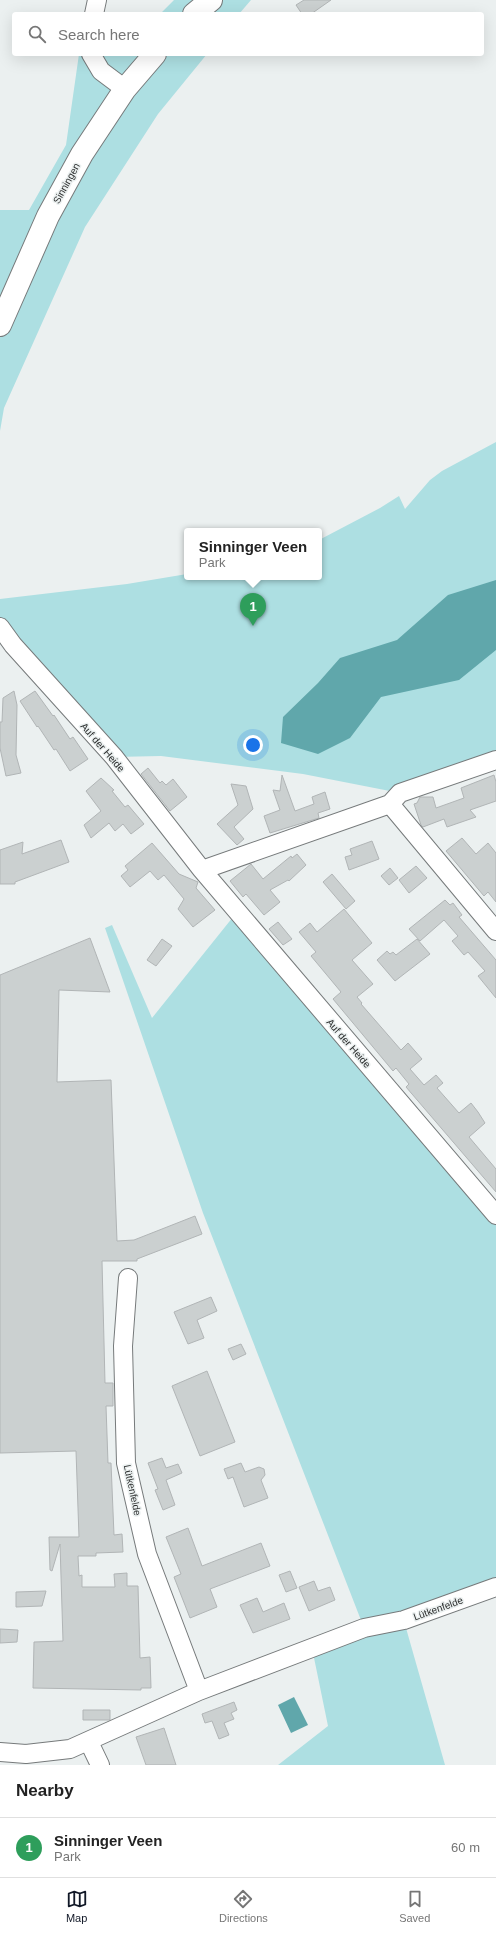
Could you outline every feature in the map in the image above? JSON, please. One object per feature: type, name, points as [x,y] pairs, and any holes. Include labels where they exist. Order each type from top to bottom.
[{"type":"main road","points":[[196,12],[211,0]]},
{"type":"main road","name":"Sinningen","points":[[0,325],[48,216],[82,154],[125,89],[153,56]]},
{"type":"street","points":[[94,12],[97,0]]},
{"type":"street","points":[[92,56],[101,71],[125,89]]},
{"type":"street","name":"Auf der Heide","points":[[0,627],[13,645],[114,757],[202,870],[496,1215]]},
{"type":"street","points":[[202,870],[390,804],[400,793],[496,760]]},
{"type":"street","points":[[390,804],[496,931]]},
{"type":"street","name":"Lütkenfelde","points":[[128,1278],[123,1346],[126,1463],[147,1554],[199,1691]]},
{"type":"street","name":"Lütkenfelde","points":[[0,1752],[26,1754],[70,1749],[89,1742],[199,1691],[364,1628],[404,1620],[496,1587]]},
{"type":"street","points":[[89,1742],[100,1765]]},
{"type":"shaded area","points":[[174,0],[251,0],[241,12],[162,12]]},
{"type":"shaded area","points":[[79,56],[205,56],[158,114],[85,227],[4,408],[0,431],[0,210],[29,210],[66,145]]},
{"type":"shaded area","points":[[496,442],[496,760],[400,793],[303,774],[161,756],[114,757],[0,627],[0,599],[127,584],[184,574],[184,580],[322,580],[322,538],[380,508],[399,496],[405,509],[430,480],[442,471]]},
{"type":"shaded area","points":[[496,580],[496,650],[459,680],[381,697],[350,738],[318,754],[281,743],[283,717],[318,683],[340,658],[397,640],[448,595]]},
{"type":"shaded area","points":[[237,912],[496,1215],[496,1587],[404,1621],[445,1765],[278,1765],[328,1726],[312,1648],[364,1628],[203,1213],[105,928],[112,925],[152,1018]]},
{"type":"shaded area","points":[[294,1697],[308,1725],[291,1733],[278,1705]]},
{"type":"building","points":[[304,0],[331,0],[314,12],[301,12],[296,5]]},
{"type":"building","points":[[14,691],[17,705],[16,755],[21,773],[6,776],[0,748],[0,722],[2,722],[3,698]]},
{"type":"building","points":[[35,691],[53,716],[54,715],[70,739],[73,737],[88,759],[70,771],[56,749],[54,750],[20,701]]},
{"type":"building","points":[[148,768],[160,783],[162,781],[166,785],[173,779],[187,797],[170,811],[141,774]]},
{"type":"building","points":[[282,775],[295,811],[314,804],[312,797],[325,792],[330,809],[318,813],[319,818],[270,833],[264,816],[280,810],[273,790],[280,791]]},
{"type":"building","points":[[494,775],[496,782],[496,801],[470,810],[476,817],[447,827],[444,819],[423,827],[421,825],[414,804],[417,803],[420,797],[433,797],[436,808],[464,798],[461,788]]},
{"type":"building","points":[[101,778],[114,790],[112,791],[125,807],[128,805],[144,824],[131,834],[123,824],[115,831],[109,823],[91,838],[84,825],[101,811],[86,791]]},
{"type":"building","points":[[231,784],[246,786],[253,809],[234,827],[244,839],[237,845],[217,824],[238,805]]},
{"type":"building","points":[[462,838],[476,854],[488,843],[496,853],[496,902],[488,892],[484,896],[446,851]]},
{"type":"building","points":[[61,840],[69,862],[15,882],[15,884],[0,884],[0,850],[23,842],[22,854]]},
{"type":"building","points":[[372,841],[379,859],[349,870],[345,857],[352,855],[350,849]]},
{"type":"building","points":[[152,843],[179,874],[198,882],[196,888],[215,910],[193,927],[178,909],[184,899],[164,875],[158,880],[150,871],[130,887],[121,876],[128,870],[125,866]]},
{"type":"building","points":[[297,854],[306,865],[289,881],[288,880],[270,890],[280,902],[264,915],[246,894],[243,897],[230,881],[251,864],[263,879],[291,856],[292,858]]},
{"type":"building","points":[[416,866],[427,878],[409,893],[399,880]]},
{"type":"building","points":[[390,868],[398,878],[389,885],[381,876]]},
{"type":"building","points":[[332,874],[355,901],[346,909],[323,882]]},
{"type":"building","points":[[445,900],[450,905],[453,903],[462,915],[459,917],[496,960],[496,998],[478,976],[485,971],[468,952],[464,955],[452,941],[458,936],[444,920],[420,941],[409,929]]},
{"type":"building","points":[[344,909],[372,943],[352,960],[373,984],[357,997],[362,1003],[361,1004],[401,1050],[408,1043],[422,1059],[410,1069],[424,1085],[436,1075],[443,1083],[437,1088],[459,1113],[471,1103],[478,1112],[485,1123],[469,1137],[496,1169],[496,1192],[406,1087],[409,1084],[396,1068],[393,1071],[333,999],[341,992],[311,956],[316,952],[299,932],[310,923],[317,932]]},
{"type":"building","points":[[278,922],[292,939],[283,945],[269,929]]},
{"type":"building","points":[[90,938],[110,992],[59,990],[57,1082],[111,1080],[117,1241],[134,1240],[195,1216],[202,1234],[137,1259],[137,1261],[102,1261],[105,1383],[113,1383],[113,1406],[106,1406],[108,1463],[111,1463],[114,1535],[122,1534],[123,1552],[96,1553],[96,1556],[78,1556],[79,1576],[82,1575],[82,1587],[115,1587],[114,1574],[127,1573],[127,1586],[138,1586],[140,1658],[150,1657],[151,1688],[141,1688],[141,1690],[33,1688],[34,1642],[63,1641],[60,1544],[52,1571],[50,1570],[49,1537],[79,1537],[76,1451],[0,1453],[0,975]]},
{"type":"building","points":[[162,939],[172,946],[156,966],[147,960]]},
{"type":"building","points":[[417,939],[430,954],[395,981],[377,960],[387,951],[390,954],[393,952],[396,955]]},
{"type":"building","points":[[211,1297],[217,1311],[197,1320],[204,1338],[188,1344],[174,1312]]},
{"type":"building","points":[[241,1344],[246,1354],[233,1360],[228,1349]]},
{"type":"building","points":[[207,1371],[235,1442],[200,1456],[172,1386]]},
{"type":"building","points":[[162,1458],[166,1468],[178,1464],[182,1473],[166,1480],[175,1505],[163,1510],[155,1490],[158,1489],[148,1463]]},
{"type":"building","points":[[241,1463],[245,1472],[259,1467],[264,1469],[265,1475],[261,1480],[268,1498],[244,1507],[233,1477],[228,1479],[224,1469]]},
{"type":"building","points":[[188,1528],[202,1566],[261,1543],[270,1566],[210,1589],[217,1607],[190,1618],[174,1577],[181,1574],[166,1537]]},
{"type":"building","points":[[290,1571],[297,1588],[286,1592],[279,1575]]},
{"type":"building","points":[[314,1581],[318,1591],[330,1587],[335,1600],[309,1611],[299,1587]]},
{"type":"building","points":[[46,1591],[42,1606],[16,1607],[16,1592]]},
{"type":"building","points":[[257,1598],[263,1612],[284,1603],[290,1619],[253,1633],[240,1605]]},
{"type":"building","points":[[0,1629],[18,1630],[17,1642],[0,1643]]},
{"type":"building","points":[[234,1702],[237,1710],[231,1713],[234,1719],[224,1723],[229,1735],[219,1739],[212,1721],[205,1723],[202,1714]]},
{"type":"building","points":[[83,1710],[110,1710],[110,1720],[83,1720]]},
{"type":"building","points":[[164,1728],[176,1765],[146,1765],[136,1737]]},
{"type":"place","name":"Sinninger Veen","points":[[253,626]]}]
